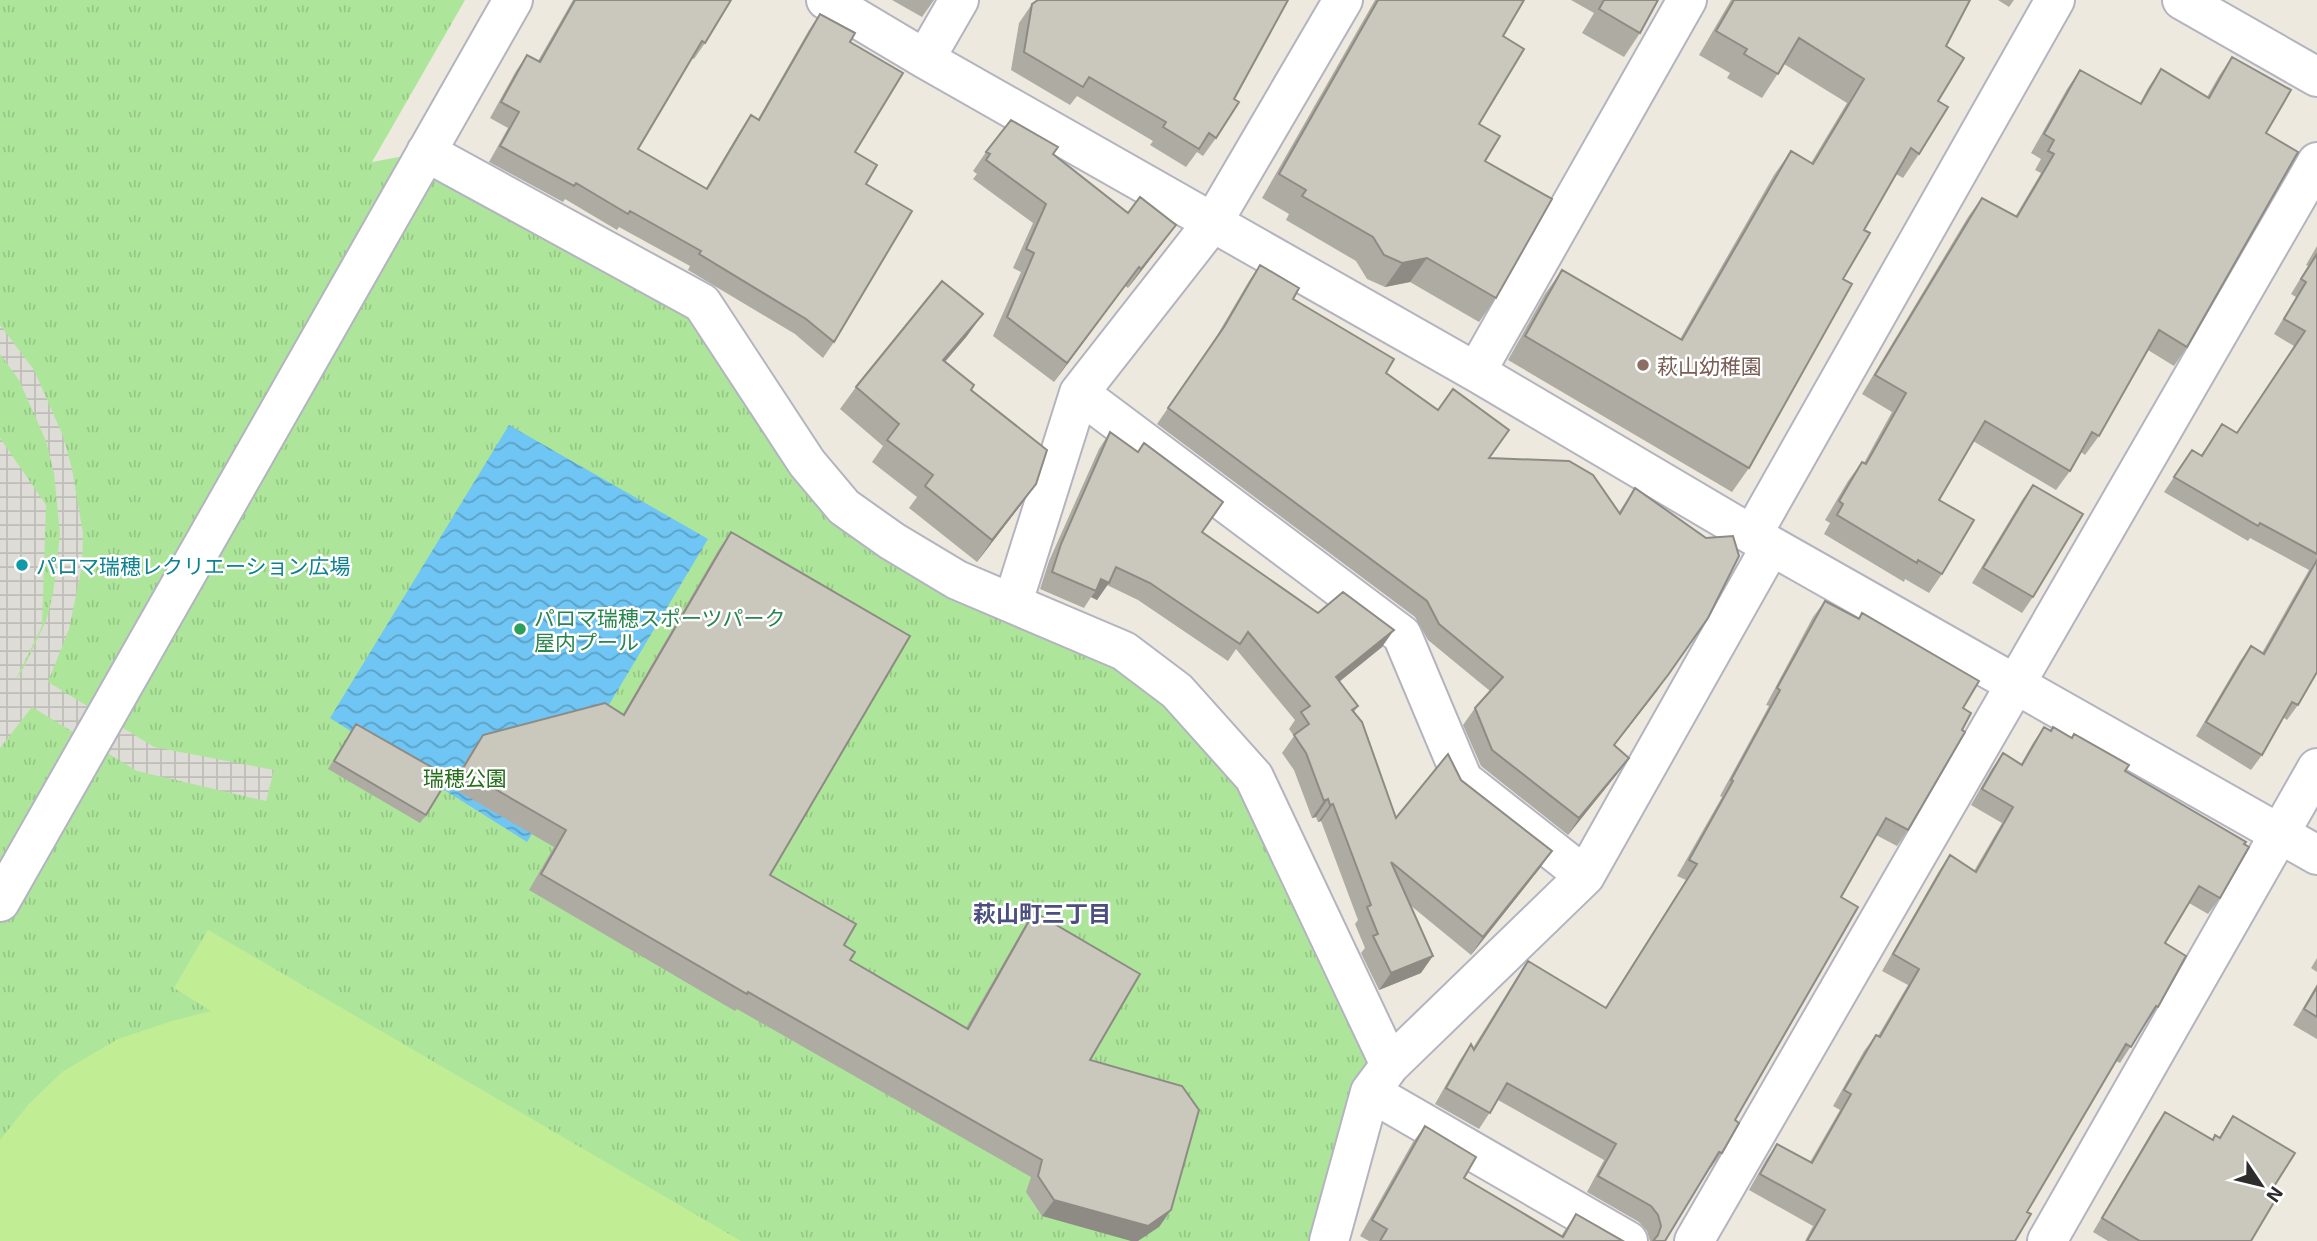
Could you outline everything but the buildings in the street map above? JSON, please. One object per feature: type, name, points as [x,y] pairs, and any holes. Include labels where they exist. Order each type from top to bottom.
[{"type":"street","points":[[0,902],[513,0]]},
{"type":"street","points":[[826,0],[1476,372],[1761,541],[2317,855]]},
{"type":"street","points":[[925,59],[960,0]]},
{"type":"street","points":[[1013,602],[1079,393],[1213,222],[1343,0]]},
{"type":"street","points":[[1476,372],[1686,0]]},
{"type":"street","points":[[1329,1241],[1380,1079],[1585,876],[1761,541],[2055,0]]},
{"type":"street","points":[[2182,0],[2317,77]]},
{"type":"street","points":[[426,152],[702,303],[807,463],[844,507],[892,541],[957,580],[1124,651],[1177,691],[1254,777],[1380,1079],[1628,1241]]},
{"type":"street","points":[[1694,1241],[2317,162]]},
{"type":"street","points":[[1079,393],[1402,635],[1463,780],[1585,876]]},
{"type":"street","points":[[2047,1241],[2317,768]]},
{"type":"green space","name":"瑞穂公園","points":[[0,0],[465,0],[372,162],[426,152],[702,303],[844,507],[1124,651],[1254,777],[1390,1065],[1329,1241],[0,1241]]},
{"type":"green space","points":[[208,930],[741,1241],[0,1241],[0,1140],[28,1105],[62,1072],[118,1039],[211,1011],[174,988]]},
{"type":"shaded area","points":[[0,325],[34,370],[63,436],[72,469],[83,534],[82,566],[69,629],[48,682],[154,747],[274,770],[266,801],[137,771],[32,707],[0,748],[0,438],[46,505],[42,626],[15,681],[46,621],[53,594],[60,534],[54,473],[46,441],[19,380],[0,354]]},
{"type":"water","name":"パロマ瑞穂スポーツパーク 屋内プール","points":[[509,425],[708,539],[527,842],[330,718]]},
{"type":"place","name":"萩山幼稚園","points":[[1643,365]]},
{"type":"place","name":"パロマ瑞穂レクリエーション広場","points":[[22,565]]},
{"type":"place","name":"パロマ瑞穂スポーツパーク 屋内プール","points":[[520,629]]},
{"type":"district","name":"萩山町三丁目","points":[[1042,913]]}]
